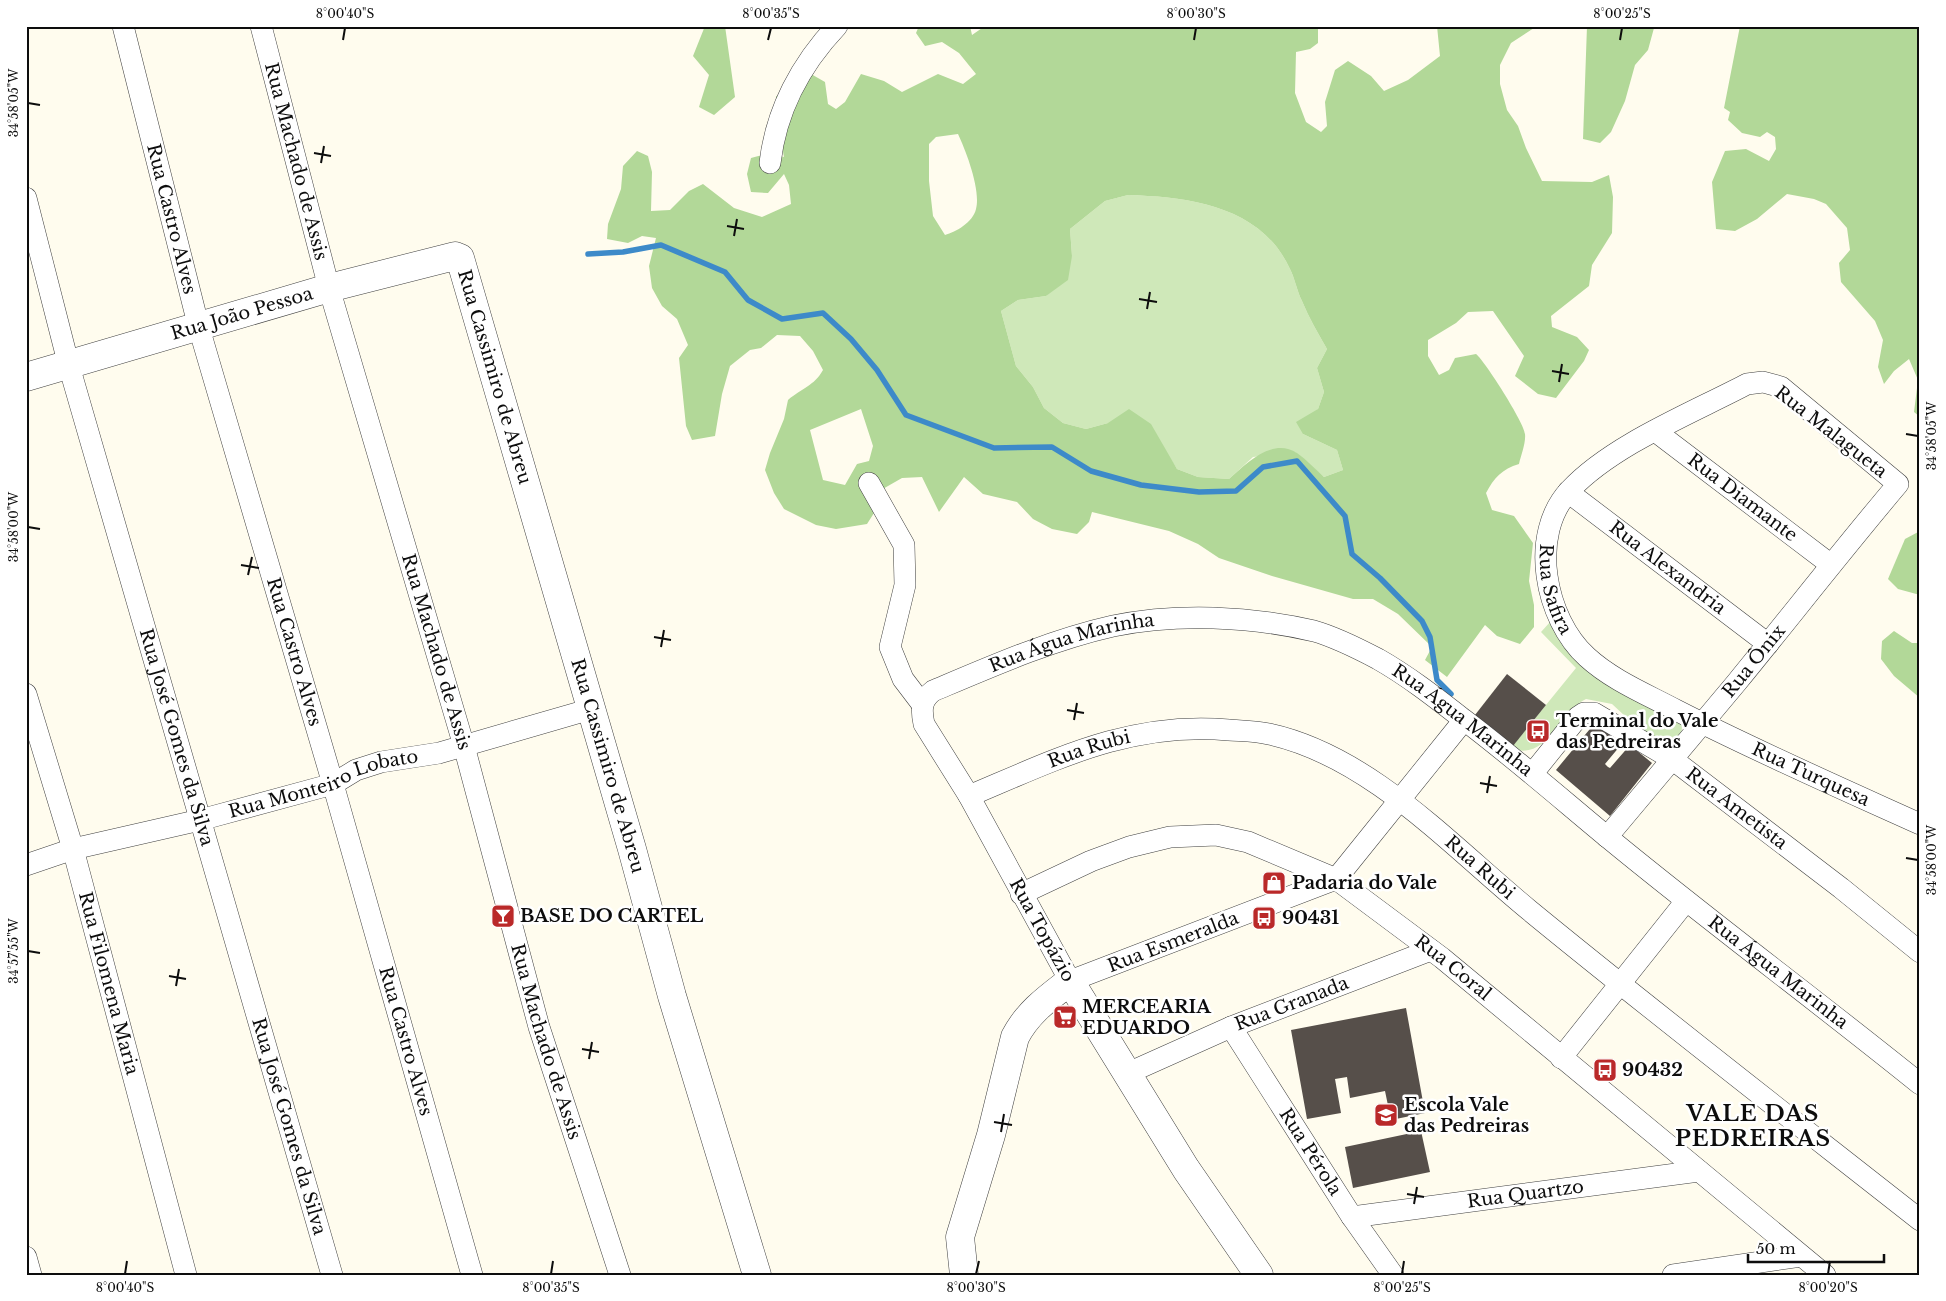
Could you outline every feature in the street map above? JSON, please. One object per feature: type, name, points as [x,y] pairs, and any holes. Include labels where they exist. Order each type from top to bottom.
[{"type":"street","name":"Rua Castro Alves","points":[[123,26],[199,328],[333,784],[472,1275]]},
{"type":"street","name":"Rua Machado de Assis","points":[[261,26],[329,288],[464,746],[540,1027],[620,1275]]},
{"type":"street","points":[[770,163],[773,136],[792,88],[810,59],[837,26]]},
{"type":"street","name":"Rua José Gomes da Silva","points":[[26,198],[69,366],[332,1275]]},
{"type":"street","name":"Rua João Pessoa","points":[[26,378],[329,288],[454,256],[459,257]]},
{"type":"street","name":"Rua Cassimiro de Abreu","points":[[459,257],[462,261],[591,708],[672,996],[757,1275]]},
{"type":"street","name":"Rua Safira","points":[[1701,723],[1600,669],[1572,641],[1553,604],[1544,565],[1546,545],[1554,516],[1568,492],[1587,472],[1610,455],[1747,384],[1763,382]]},
{"type":"street","name":"Rua Malagueta","points":[[1763,382],[1780,387],[1898,484]]},
{"type":"street","name":"Rua Diamante","points":[[1656,431],[1830,564]]},
{"type":"street","points":[[869,483],[904,545],[905,586],[890,647],[903,679],[922,704]]},
{"type":"street","name":"Rua Ônix","points":[[1607,837],[1768,644],[1830,564],[1898,484]]},
{"type":"street","name":"Rua Alexandria","points":[[1568,492],[1768,644]]},
{"type":"street","name":"Rua Água Marinha","points":[[922,704],[933,691],[981,670],[1038,648],[1114,626],[1183,618],[1248,620],[1317,632],[1378,660],[1427,691],[1533,773],[1607,837],[1686,901],[1819,1002],[1920,1084]]},
{"type":"street","name":"Rua Filomena Maria","points":[[26,694],[73,849],[186,1275]]},
{"type":"street","name":"Rua Topázio","points":[[922,704],[924,724],[969,796],[1070,981],[1126,1074],[1218,1219],[1259,1275]]},
{"type":"street","name":"Rua Monteiro Lobato","points":[[26,865],[73,849],[200,820],[333,784],[356,770],[381,762],[438,753],[591,708]]},
{"type":"street","name":"Rua Ametista","points":[[1533,773],[1578,717],[1587,712],[1594,713],[1672,759],[1834,883],[1920,952]]},
{"type":"street","points":[[1336,879],[1464,720]]},
{"type":"street","name":"Rua Turquesa","points":[[1701,723],[1920,824]]},
{"type":"street","name":"Rua Rubi","points":[[969,796],[1075,752],[1124,737],[1166,729],[1212,728],[1268,734],[1323,751],[1398,800],[1528,910],[1920,1220]]},
{"type":"street","name":"Rua Coral","points":[[1021,894],[1091,861],[1129,847],[1170,837],[1216,836],[1248,842],[1336,879],[1431,950],[1825,1275]]},
{"type":"street","name":"Rua Esmeralda","points":[[1070,981],[1336,879]]},
{"type":"street","points":[[1561,1058],[1686,901]]},
{"type":"street","name":"Rua Granada","points":[[1126,1074],[1231,1027],[1431,950]]},
{"type":"street","points":[[964,1275],[960,1237],[992,1135],[1015,1037],[1022,1023],[1036,1007],[1070,981]]},
{"type":"street","name":"Rua Pérola","points":[[1231,1027],[1352,1217],[1393,1275]]},
{"type":"street","name":"Rua Quartzo","points":[[1352,1217],[1699,1170]]},
{"type":"street","points":[[1673,1275],[1800,1256]]},
{"type":"street","points":[[26,1257],[31,1275]]},
{"type":"green space","points":[[705,26],[725,26],[735,97],[714,115],[699,107],[709,75],[693,56]]},
{"type":"green space","points":[[919,26],[970,26],[972,35],[985,26],[1318,26],[1318,43],[1310,49],[1296,52],[1295,93],[1306,122],[1321,132],[1327,126],[1325,102],[1335,70],[1348,61],[1371,76],[1384,91],[1408,80],[1440,56],[1437,26],[1537,26],[1511,43],[1500,65],[1500,84],[1507,110],[1518,126],[1542,181],[1592,182],[1609,175],[1613,197],[1612,233],[1592,265],[1589,286],[1551,316],[1552,327],[1577,337],[1589,350],[1584,361],[1556,398],[1538,394],[1515,376],[1524,356],[1493,311],[1468,312],[1456,323],[1428,340],[1428,356],[1439,375],[1449,370],[1455,358],[1476,354],[1504,393],[1519,418],[1525,434],[1519,464],[1499,475],[1486,493],[1492,510],[1514,516],[1533,543],[1529,581],[1534,605],[1534,627],[1520,644],[1497,636],[1485,625],[1447,677],[1425,660],[1432,647],[1398,614],[1373,599],[1353,599],[1272,576],[1219,558],[1198,544],[1169,531],[1092,512],[1089,522],[1077,534],[1052,529],[1033,519],[1017,502],[983,494],[964,477],[939,512],[922,477],[902,478],[881,490],[874,513],[867,524],[836,529],[816,525],[784,509],[774,493],[765,470],[784,419],[788,400],[812,383],[823,370],[813,351],[800,336],[777,335],[761,348],[750,350],[730,366],[722,394],[715,436],[692,440],[686,426],[679,358],[688,345],[677,319],[662,306],[652,288],[649,266],[656,238],[642,236],[628,243],[607,239],[608,224],[621,189],[623,166],[637,151],[648,156],[652,172],[651,211],[670,210],[689,191],[703,184],[734,208],[762,217],[791,204],[789,185],[784,174],[768,193],[751,192],[747,174],[751,158],[770,153],[784,157],[776,113],[776,96],[794,99],[811,74],[825,82],[828,104],[836,109],[845,102],[861,74],[884,81],[902,92],[938,74],[963,84],[976,74],[959,53],[942,42],[925,46],[916,33]],"holes":[[[958,134],[969,160],[975,181],[976,209],[964,226],[945,235],[933,216],[929,181],[929,144],[936,137]],[[1128,195],[1152,196],[1199,203],[1221,209],[1242,218],[1261,231],[1277,248],[1290,269],[1305,307],[1327,349],[1317,368],[1324,392],[1318,409],[1296,422],[1303,434],[1337,450],[1343,470],[1324,477],[1297,453],[1288,449],[1278,448],[1260,454],[1229,479],[1198,477],[1177,469],[1151,424],[1129,409],[1108,423],[1086,429],[1063,423],[1044,408],[1033,387],[1016,366],[1001,311],[1018,300],[1046,296],[1068,280],[1072,256],[1070,229],[1105,201]],[[861,409],[873,446],[869,461],[857,464],[845,485],[823,480],[810,430]]]},
{"type":"green space","points":[[1587,26],[1654,28],[1648,50],[1635,65],[1625,101],[1611,132],[1600,143],[1583,139]]},
{"type":"green space","points":[[1740,26],[1920,26],[1920,417],[1914,412],[1918,380],[1909,359],[1894,371],[1884,384],[1878,367],[1883,340],[1875,321],[1841,282],[1839,263],[1850,250],[1847,228],[1826,204],[1814,199],[1787,194],[1757,219],[1735,231],[1716,229],[1712,182],[1725,151],[1746,149],[1769,161],[1776,149],[1775,137],[1767,132],[1760,137],[1742,133],[1728,120],[1730,112],[1724,108]]},
{"type":"green space","points":[[1128,195],[1175,199],[1221,209],[1242,218],[1261,231],[1277,248],[1290,269],[1305,307],[1327,349],[1317,368],[1324,392],[1318,409],[1303,434],[1337,450],[1343,470],[1324,477],[1295,452],[1253,457],[1229,479],[1198,477],[1177,469],[1170,458],[1108,423],[1086,429],[1063,423],[1044,408],[1033,387],[1016,366],[1001,311],[1018,300],[1046,296],[1072,256],[1070,229],[1105,201]]},
{"type":"green space","points":[[1920,531],[1920,595],[1898,589],[1888,579],[1905,539]]},
{"type":"green space","points":[[1551,621],[1593,675],[1658,707],[1681,722],[1681,733],[1671,748],[1639,729],[1612,704],[1586,699],[1568,714],[1544,742],[1534,748],[1523,751],[1511,748],[1576,668],[1541,632]]},
{"type":"green space","points":[[1894,631],[1912,643],[1920,643],[1920,698],[1894,676],[1881,659],[1882,641]]},
{"type":"building","points":[[1507,674],[1546,705],[1513,746],[1475,715]]},
{"type":"building","points":[[1599,718],[1625,740],[1605,764],[1608,767],[1610,768],[1630,745],[1652,763],[1610,816],[1556,770]]},
{"type":"building","name":"Terminal do Vale das Pedreiras","points":[[1536,722],[1547,730],[1539,740],[1528,732]]},
{"type":"building","points":[[1406,1008],[1425,1113],[1391,1120],[1385,1091],[1350,1098],[1347,1077],[1335,1079],[1341,1113],[1307,1119],[1291,1030]]},
{"type":"building","points":[[1421,1131],[1430,1172],[1353,1188],[1345,1147]]},
{"type":"waterway","points":[[588,254],[623,252],[661,245],[725,272],[748,300],[782,319],[823,313],[851,339],[877,370],[906,415],[994,448],[1052,447],[1091,471],[1141,485],[1199,492],[1236,491],[1263,467],[1297,461],[1345,516],[1352,554],[1380,578],[1422,621],[1430,637],[1437,680],[1451,694]]},
{"type":"place","name":"Terminal do Vale das Pedreiras","points":[[1538,731]]},
{"type":"place","name":"Padaria do Vale","points":[[1274,883]]},
{"type":"place","name":"BASE DO CARTEL","points":[[503,916]]},
{"type":"place","name":"90431","points":[[1264,918]]},
{"type":"place","name":"MERCEARIA EDUARDO","points":[[1065,1017]]},
{"type":"place","name":"90432","points":[[1605,1070]]},
{"type":"place","name":"Escola Vale das Pedreiras","points":[[1386,1115]]},
{"type":"district","name":"VALE DAS PEDREIRAS","points":[[1753,1126]]}]
